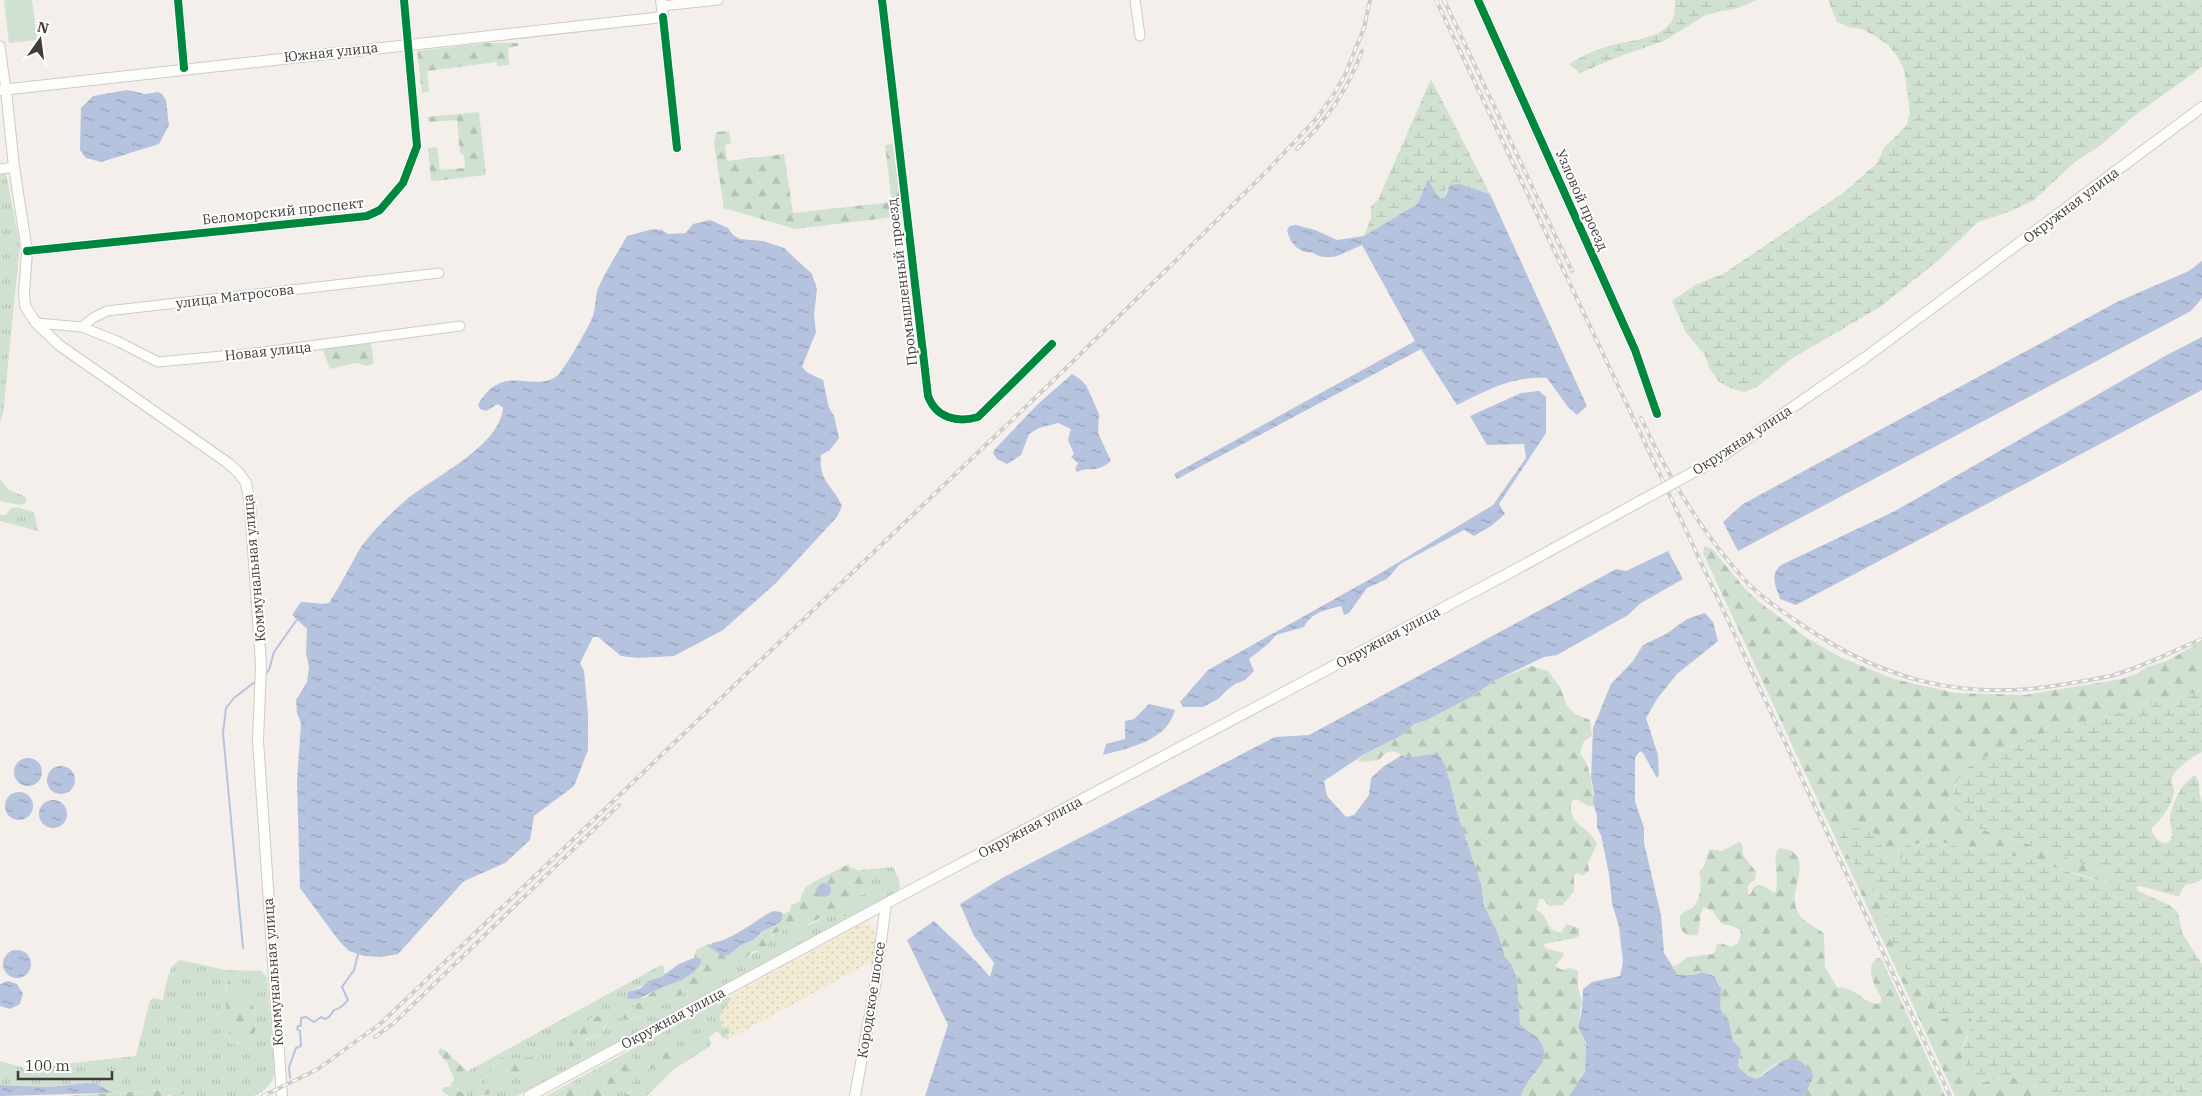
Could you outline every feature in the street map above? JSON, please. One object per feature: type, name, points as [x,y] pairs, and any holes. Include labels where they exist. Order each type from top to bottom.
[{"type":"main road","name":"Южная улица","points":[[3,90],[409,44],[662,7]]},
{"type":"main road","name":"Коммунальная улица","points":[[3,90],[27,251],[24,300],[25,306],[36,324],[60,345],[228,463],[242,476],[246,483],[250,504],[261,665],[258,740],[282,1096]]},
{"type":"main road","name":"Окружная улица","points":[[529,1096],[1510,572],[1721,457],[1866,357],[2202,107]]},
{"type":"main road","name":"Кородское шоссе","points":[[855,1096],[886,904]]},
{"type":"street","points":[[178,0],[184,68]]},
{"type":"street","name":"Беломорский проспект","points":[[27,251],[367,216],[380,210],[402,183],[417,146],[404,0]]},
{"type":"street","points":[[677,148],[662,7],[718,0]]},
{"type":"street","name":"Промышленный проезд","points":[[882,0],[928,396],[931,405],[936,410],[957,419],[965,421],[978,417],[1052,344]]},
{"type":"street","points":[[1135,0],[1140,36]]},
{"type":"street","name":"Узловой проезд","points":[[1478,0],[1632,342],[1657,414]]},
{"type":"street","points":[[0,46],[3,90]]},
{"type":"street","points":[[0,169],[14,167]]},
{"type":"street","name":"улица Матросова","points":[[82,328],[93,318],[107,311],[439,273]]},
{"type":"street","points":[[36,324],[82,328]]},
{"type":"street","name":"Новая улица","points":[[82,328],[117,341],[158,362],[264,352],[460,326]]},
{"type":"green space","points":[[4,0],[32,0],[37,40],[9,43]]},
{"type":"green space","points":[[1675,0],[1757,0],[1736,9],[1704,16],[1664,41],[1620,56],[1580,73],[1569,64],[1608,46],[1646,38],[1663,30],[1670,24],[1674,16]]},
{"type":"green space","points":[[1828,0],[2202,0],[2202,67],[2134,116],[2101,145],[2075,162],[2033,201],[2006,213],[1978,222],[1939,260],[1880,307],[1791,359],[1757,387],[1744,392],[1730,388],[1718,381],[1710,369],[1704,354],[1685,331],[1672,301],[1695,285],[1723,274],[1843,193],[1877,163],[1884,148],[1907,125],[1910,112],[1904,69],[1897,56],[1888,45],[1875,36],[1862,29],[1849,27],[1837,22]]},
{"type":"green space","points":[[487,43],[518,43],[518,46],[508,48],[509,65],[497,66],[497,62],[427,71],[429,91],[422,93],[417,51]]},
{"type":"green space","points":[[1431,79],[1490,194],[1460,184],[1446,190],[1445,197],[1439,199],[1428,181],[1417,204],[1364,236],[1371,218],[1371,206],[1378,200]]},
{"type":"green space","points":[[479,112],[486,175],[431,180],[428,148],[437,147],[440,170],[465,168],[464,155],[460,153],[457,120],[429,122],[428,117]]},
{"type":"green space","points":[[729,131],[731,144],[725,145],[727,161],[784,154],[793,213],[892,202],[885,145],[893,144],[903,216],[795,229],[724,208],[714,143],[716,132]]},
{"type":"green space","points":[[6,173],[20,246],[3,413],[0,423],[0,174]]},
{"type":"green space","points":[[371,343],[374,363],[368,366],[355,363],[330,369],[323,350],[328,347]]},
{"type":"green space","points":[[0,479],[9,490],[26,497],[26,503],[20,505],[0,501]]},
{"type":"green space","points":[[16,507],[34,512],[38,531],[0,521],[0,515],[6,515],[11,508]]},
{"type":"green space","points":[[1704,546],[1712,549],[1747,591],[1807,638],[1840,657],[1894,679],[1955,693],[2025,695],[2122,679],[2138,673],[2147,667],[2167,661],[2202,641],[2202,691],[2132,708],[2086,723],[2044,733],[1974,762],[1957,781],[1953,794],[1954,807],[1961,818],[1971,826],[2044,849],[2104,872],[2111,876],[2113,881],[2102,881],[1999,852],[1959,847],[1938,841],[1909,845],[1904,850],[1902,858],[1895,861],[1889,858],[1877,836],[1871,832],[1852,828],[1836,830],[1846,852],[1880,902],[1892,942],[1911,979],[1934,1003],[1939,1019],[1962,1014],[1970,1016],[1973,1024],[1962,1051],[1962,1057],[1967,1069],[1982,1081],[2007,1077],[2016,1078],[2030,1084],[2048,1096],[1955,1096],[1703,553]]},
{"type":"green space","points":[[1531,666],[1548,671],[1560,687],[1567,706],[1575,714],[1590,720],[1592,736],[1584,741],[1580,753],[1586,762],[1590,774],[1595,806],[1588,806],[1576,799],[1572,801],[1571,809],[1575,821],[1589,833],[1597,844],[1588,863],[1589,871],[1582,876],[1577,873],[1574,876],[1574,891],[1563,905],[1549,906],[1543,899],[1539,899],[1536,910],[1543,915],[1552,930],[1556,932],[1562,932],[1566,924],[1579,928],[1579,936],[1575,938],[1544,944],[1545,948],[1564,953],[1555,966],[1562,970],[1570,968],[1578,971],[1578,988],[1582,1001],[1578,1026],[1585,1040],[1586,1055],[1584,1074],[1569,1096],[1521,1096],[1524,1087],[1540,1067],[1540,1040],[1524,1030],[1520,1024],[1517,979],[1512,965],[1505,958],[1497,931],[1484,906],[1482,890],[1458,815],[1446,767],[1433,754],[1406,758],[1398,753],[1389,752],[1379,760],[1361,762],[1357,760],[1404,734],[1414,724],[1427,720],[1473,696],[1494,681]]},
{"type":"green space","points":[[2202,691],[2202,752],[2185,763],[2174,774],[2172,784],[2174,793],[2171,804],[2151,829],[2156,838],[2161,842],[2164,843],[2170,840],[2172,835],[2170,818],[2173,806],[2186,782],[2195,775],[2202,802],[2202,879],[2186,885],[2179,897],[2141,886],[2136,887],[2138,891],[2169,905],[2178,912],[2182,933],[2202,964],[2202,1096],[2048,1096],[2030,1084],[2016,1078],[2004,1077],[1987,1082],[1977,1080],[1964,1063],[1961,1053],[1973,1024],[1970,1017],[1962,1014],[1939,1020],[1934,1003],[1911,979],[1892,942],[1880,902],[1846,852],[1836,830],[1852,828],[1871,832],[1877,836],[1889,858],[1895,861],[1902,858],[1906,846],[1938,841],[1959,847],[1999,852],[2081,876],[2105,882],[2112,881],[2111,876],[2104,872],[2044,849],[1971,826],[1961,818],[1954,807],[1953,794],[1959,776],[1974,762],[2044,733],[2086,723],[2132,708]]},
{"type":"green space","points":[[1739,842],[1742,844],[1743,855],[1756,872],[1755,880],[1748,885],[1748,893],[1750,895],[1757,885],[1775,893],[1777,882],[1775,861],[1777,851],[1780,848],[1792,851],[1798,857],[1800,864],[1795,893],[1796,907],[1804,920],[1824,934],[1825,967],[1837,987],[1855,992],[1871,1002],[1877,1004],[1881,1002],[1881,997],[1872,977],[1871,967],[1877,958],[1881,958],[1945,1096],[1804,1096],[1809,1086],[1788,1060],[1774,1065],[1756,1079],[1748,1076],[1738,1066],[1741,1052],[1733,1041],[1729,1023],[1720,1008],[1720,985],[1714,976],[1699,972],[1693,975],[1678,975],[1673,965],[1677,965],[1688,957],[1713,954],[1716,950],[1716,945],[1720,943],[1731,947],[1738,943],[1741,934],[1740,929],[1721,923],[1713,911],[1704,907],[1697,935],[1684,933],[1680,927],[1680,919],[1681,914],[1694,906],[1699,898],[1701,885],[1699,873],[1704,866],[1709,849],[1722,851]]},
{"type":"green space","points":[[849,864],[850,867],[865,875],[870,885],[867,891],[857,896],[853,911],[846,916],[840,911],[836,911],[789,934],[785,929],[772,934],[771,942],[761,950],[752,952],[744,959],[721,968],[715,975],[673,1000],[654,1006],[639,1017],[628,1020],[620,1017],[608,1019],[602,1033],[586,1039],[576,1051],[568,1049],[570,1041],[590,1018],[608,1014],[616,1009],[630,1009],[655,990],[689,976],[699,967],[698,957],[694,958],[696,950],[710,944],[710,947],[716,952],[735,949],[755,939],[761,932],[781,922],[783,914],[790,911],[791,905],[799,902],[805,888]]},
{"type":"green space","points":[[893,867],[899,879],[900,888],[896,892],[517,1096],[484,1096],[498,1086],[498,1073],[500,1070],[506,1071],[513,1080],[519,1073],[539,1070],[529,1058],[500,1058],[488,1073],[486,1084],[479,1087],[473,1096],[465,1096],[464,1093],[456,1088],[457,1084],[468,1080],[468,1071],[661,965],[664,966],[666,974],[628,992],[632,999],[646,997],[630,1009],[616,1010],[590,1019],[575,1037],[583,1043],[601,1033],[608,1019],[620,1017],[631,1020],[639,1017],[654,1006],[673,1000],[715,975],[721,968],[761,950],[767,945],[774,933],[785,929],[791,934],[832,911],[850,904],[857,896],[865,893],[870,882],[860,870]]},
{"type":"green space","points":[[180,960],[226,970],[261,971],[267,977],[275,1074],[267,1088],[253,1096],[172,1096],[180,1089],[109,1093],[109,1091],[88,1083],[49,1087],[0,1085],[0,1061],[25,1068],[136,1056],[150,1000],[153,998],[163,1000],[172,967]],"holes":[[[234,983],[235,997],[244,999],[253,1006],[256,1029],[252,1035],[244,1037],[237,1044],[229,1039],[226,986]]]},
{"type":"green space","points":[[230,978],[237,978],[234,986],[235,997],[244,999],[253,1006],[256,1029],[254,1034],[244,1037],[234,1045],[230,1044],[229,1041],[226,1008],[226,990]]},
{"type":"green space","points":[[728,997],[732,998],[721,1013],[721,1020],[722,1026],[730,1029],[729,1033],[724,1039],[717,1031],[709,1037],[710,1046],[673,1070],[647,1096],[642,1096],[643,1086],[641,1083],[623,1096],[601,1096],[631,1082],[643,1072],[668,1061],[688,1049],[686,1044],[658,1053],[647,1062],[635,1057],[624,1056],[615,1063],[617,1069],[614,1073],[604,1069],[591,1074],[589,1080],[593,1086],[587,1096],[583,1096],[579,1090],[580,1086],[573,1083],[552,1096],[546,1096]]},
{"type":"green space","points":[[686,1044],[690,1045],[688,1049],[665,1063],[643,1072],[636,1079],[619,1088],[601,1096],[587,1096],[593,1086],[588,1078],[593,1073],[605,1069],[614,1073],[617,1070],[615,1063],[624,1056],[635,1057],[647,1062],[658,1053]]},
{"type":"green space","points":[[440,1048],[446,1051],[471,1075],[468,1080],[456,1086],[457,1090],[464,1093],[465,1096],[449,1096],[442,1091],[443,1087],[450,1087],[454,1079],[447,1062],[438,1053]]},
{"type":"green space","points":[[535,1056],[542,1060],[539,1070],[519,1073],[513,1080],[506,1071],[500,1070],[498,1073],[498,1085],[494,1091],[473,1096],[479,1087],[486,1084],[488,1073],[500,1058],[527,1058]]},
{"type":"green space","points":[[576,1082],[579,1083],[579,1090],[583,1096],[552,1096]]},
{"type":"green space","points":[[635,1082],[643,1084],[642,1096],[623,1096],[630,1092]]},
{"type":"green space","points":[[180,1089],[184,1091],[184,1094],[162,1096],[65,1096]]},
{"type":"sand","points":[[864,923],[871,925],[877,932],[873,965],[870,962],[726,1041],[724,1039],[729,1034],[730,1029],[722,1026],[721,1013],[732,998],[728,997]]},
{"type":"water","points":[[127,90],[145,94],[158,92],[166,100],[169,125],[159,144],[101,162],[86,158],[80,150],[81,108],[93,96]]},
{"type":"water","points":[[1428,180],[1440,199],[1445,197],[1450,185],[1460,184],[1490,194],[1587,406],[1577,415],[1568,407],[1547,378],[1523,379],[1500,385],[1457,405],[1421,349],[1177,479],[1174,474],[1415,341],[1362,245],[1336,256],[1325,257],[1299,249],[1292,242],[1287,230],[1290,226],[1296,225],[1315,230],[1337,240],[1364,236],[1417,204]]},
{"type":"water","points":[[710,220],[728,228],[733,235],[740,239],[763,241],[784,248],[812,274],[817,289],[814,315],[816,332],[802,367],[808,373],[823,380],[829,408],[834,416],[839,438],[830,450],[821,455],[821,464],[824,477],[842,506],[837,517],[776,583],[723,630],[674,656],[638,658],[621,656],[598,637],[593,637],[580,663],[584,671],[588,713],[588,750],[574,786],[534,816],[530,840],[505,863],[464,881],[398,954],[381,957],[364,956],[349,951],[339,941],[300,888],[297,782],[301,723],[297,713],[296,700],[307,682],[309,667],[306,653],[307,629],[292,615],[301,602],[329,603],[359,550],[381,524],[406,500],[464,460],[491,435],[499,422],[503,408],[498,404],[486,411],[480,409],[478,405],[488,392],[498,384],[508,381],[539,382],[549,380],[558,375],[591,321],[599,286],[627,236],[653,229],[662,230],[668,234],[686,233],[693,224]]},
{"type":"water","points":[[2202,261],[2202,298],[2191,311],[1738,551],[1723,522],[1743,504],[2117,302],[2189,271]]},
{"type":"water","points":[[2202,337],[2202,390],[1796,605],[1780,599],[1774,577],[1781,565],[1895,511],[2165,356]]},
{"type":"water","points":[[1072,374],[1086,385],[1099,414],[1098,433],[1111,461],[1100,468],[1085,469],[1077,472],[1075,469],[1078,463],[1071,457],[1074,454],[1068,440],[1071,429],[1058,423],[1039,428],[1029,434],[1021,455],[1007,464],[997,459],[993,453],[995,449],[1037,405]]},
{"type":"water","points":[[1539,391],[1546,397],[1546,433],[1499,504],[1505,514],[1491,526],[1474,536],[1464,530],[1400,564],[1387,579],[1367,588],[1349,613],[1344,615],[1341,606],[1320,612],[1311,618],[1304,627],[1276,635],[1249,659],[1254,671],[1245,680],[1235,684],[1218,699],[1203,707],[1183,707],[1180,702],[1208,670],[1379,574],[1493,505],[1526,458],[1524,444],[1487,445],[1470,416],[1521,393]]},
{"type":"water","points":[[1668,551],[1683,579],[1641,603],[1628,615],[1557,655],[1544,657],[1494,681],[1473,696],[1427,720],[1414,724],[1404,734],[1363,755],[1324,781],[1327,796],[1346,817],[1354,815],[1369,795],[1371,778],[1383,767],[1402,755],[1406,758],[1433,754],[1441,758],[1446,767],[1458,815],[1481,884],[1484,906],[1497,931],[1505,957],[1512,965],[1517,979],[1520,1024],[1540,1041],[1544,1049],[1544,1057],[1541,1064],[1523,1089],[1521,1096],[925,1096],[948,1025],[907,940],[934,921],[990,977],[994,963],[974,936],[960,904],[1002,878],[1275,737],[1309,735],[1616,569],[1626,571]]},
{"type":"water","points":[[1705,613],[1713,622],[1718,641],[1677,674],[1657,699],[1646,718],[1658,755],[1659,774],[1657,778],[1643,753],[1640,751],[1635,758],[1635,801],[1644,828],[1644,843],[1661,915],[1664,953],[1678,975],[1693,975],[1702,972],[1714,976],[1721,988],[1720,1008],[1729,1023],[1733,1041],[1741,1049],[1738,1066],[1748,1076],[1756,1079],[1779,1063],[1792,1059],[1798,1060],[1808,1068],[1812,1072],[1813,1078],[1804,1096],[1569,1096],[1585,1072],[1586,1043],[1578,1026],[1582,1010],[1583,989],[1592,982],[1620,976],[1623,962],[1619,927],[1612,903],[1609,874],[1601,835],[1597,828],[1597,816],[1593,802],[1594,793],[1591,778],[1593,728],[1611,684],[1633,661],[1643,645],[1666,634],[1687,619]]},
{"type":"water","points":[[1149,704],[1175,710],[1171,721],[1164,729],[1156,736],[1135,746],[1103,755],[1106,744],[1125,739],[1125,721],[1134,719]]},
{"type":"water","points":[[28,758],[38,762],[42,772],[38,782],[28,786],[18,782],[14,772],[18,762]]},
{"type":"water","points":[[61,766],[71,770],[75,780],[71,790],[61,794],[51,790],[47,780],[51,770]]},
{"type":"water","points":[[19,792],[29,796],[33,806],[29,816],[19,820],[9,816],[5,806],[9,796]]},
{"type":"water","points":[[53,800],[63,804],[67,814],[63,824],[53,828],[43,824],[39,814],[43,804]]},
{"type":"water","points":[[821,883],[827,883],[831,890],[827,897],[821,897],[817,893],[817,887]]},
{"type":"water","points":[[773,911],[783,914],[781,922],[761,932],[755,939],[740,946],[729,955],[721,955],[709,947],[712,943],[728,938]]},
{"type":"water","points":[[17,950],[27,954],[31,964],[27,974],[17,978],[7,974],[3,964],[7,954]]},
{"type":"water","points":[[696,957],[701,959],[701,963],[689,976],[640,998],[627,998],[628,992],[641,988],[648,981],[661,977],[679,964]]},
{"type":"water","points":[[8,981],[17,984],[23,994],[20,1004],[10,1009],[0,1006],[0,984]]},
{"type":"water","points":[[88,1083],[97,1084],[109,1091],[109,1093],[0,1096],[0,1085],[49,1087]]},
{"type":"waterway","points":[[265,674],[269,670],[274,652],[298,618]]},
{"type":"waterway","points":[[243,948],[223,733],[226,708],[234,698],[256,681]]},
{"type":"waterway","points":[[290,1078],[289,1067],[296,1048],[301,1046],[300,1031],[297,1029],[298,1026],[301,1026],[301,1018],[306,1017],[314,1022],[321,1017],[325,1019],[348,1000],[342,987],[354,970],[358,954]]},
{"type":"railway","points":[[263,1096],[318,1069],[380,1024],[1058,376],[1265,173],[1317,118],[1332,97],[1345,75],[1364,28],[1370,0]]},
{"type":"railway","points":[[1436,0],[1950,1096]]},
{"type":"railway","points":[[1444,0],[1572,271]]},
{"type":"railway","points":[[1297,149],[1327,116],[1343,92],[1362,51]]},
{"type":"railway","points":[[1641,418],[1662,461],[1686,502],[1712,540],[1748,584],[1776,607],[1829,642],[1861,659],[1893,672],[1926,682],[1959,688],[1993,690],[2029,689],[2114,675],[2202,639]]},
{"type":"railway","points":[[375,1037],[394,1023],[619,805]]},
{"type":"cycle path","points":[[178,0],[184,68]]},
{"type":"cycle path","points":[[27,251],[367,216],[380,210],[403,183],[417,146],[404,0]]},
{"type":"cycle path","points":[[882,0],[928,396],[936,409],[948,417],[955,419],[978,417],[1052,344]]},
{"type":"cycle path","points":[[1478,0],[1635,350],[1657,414]]},
{"type":"cycle path","points":[[663,17],[677,148]]}]
